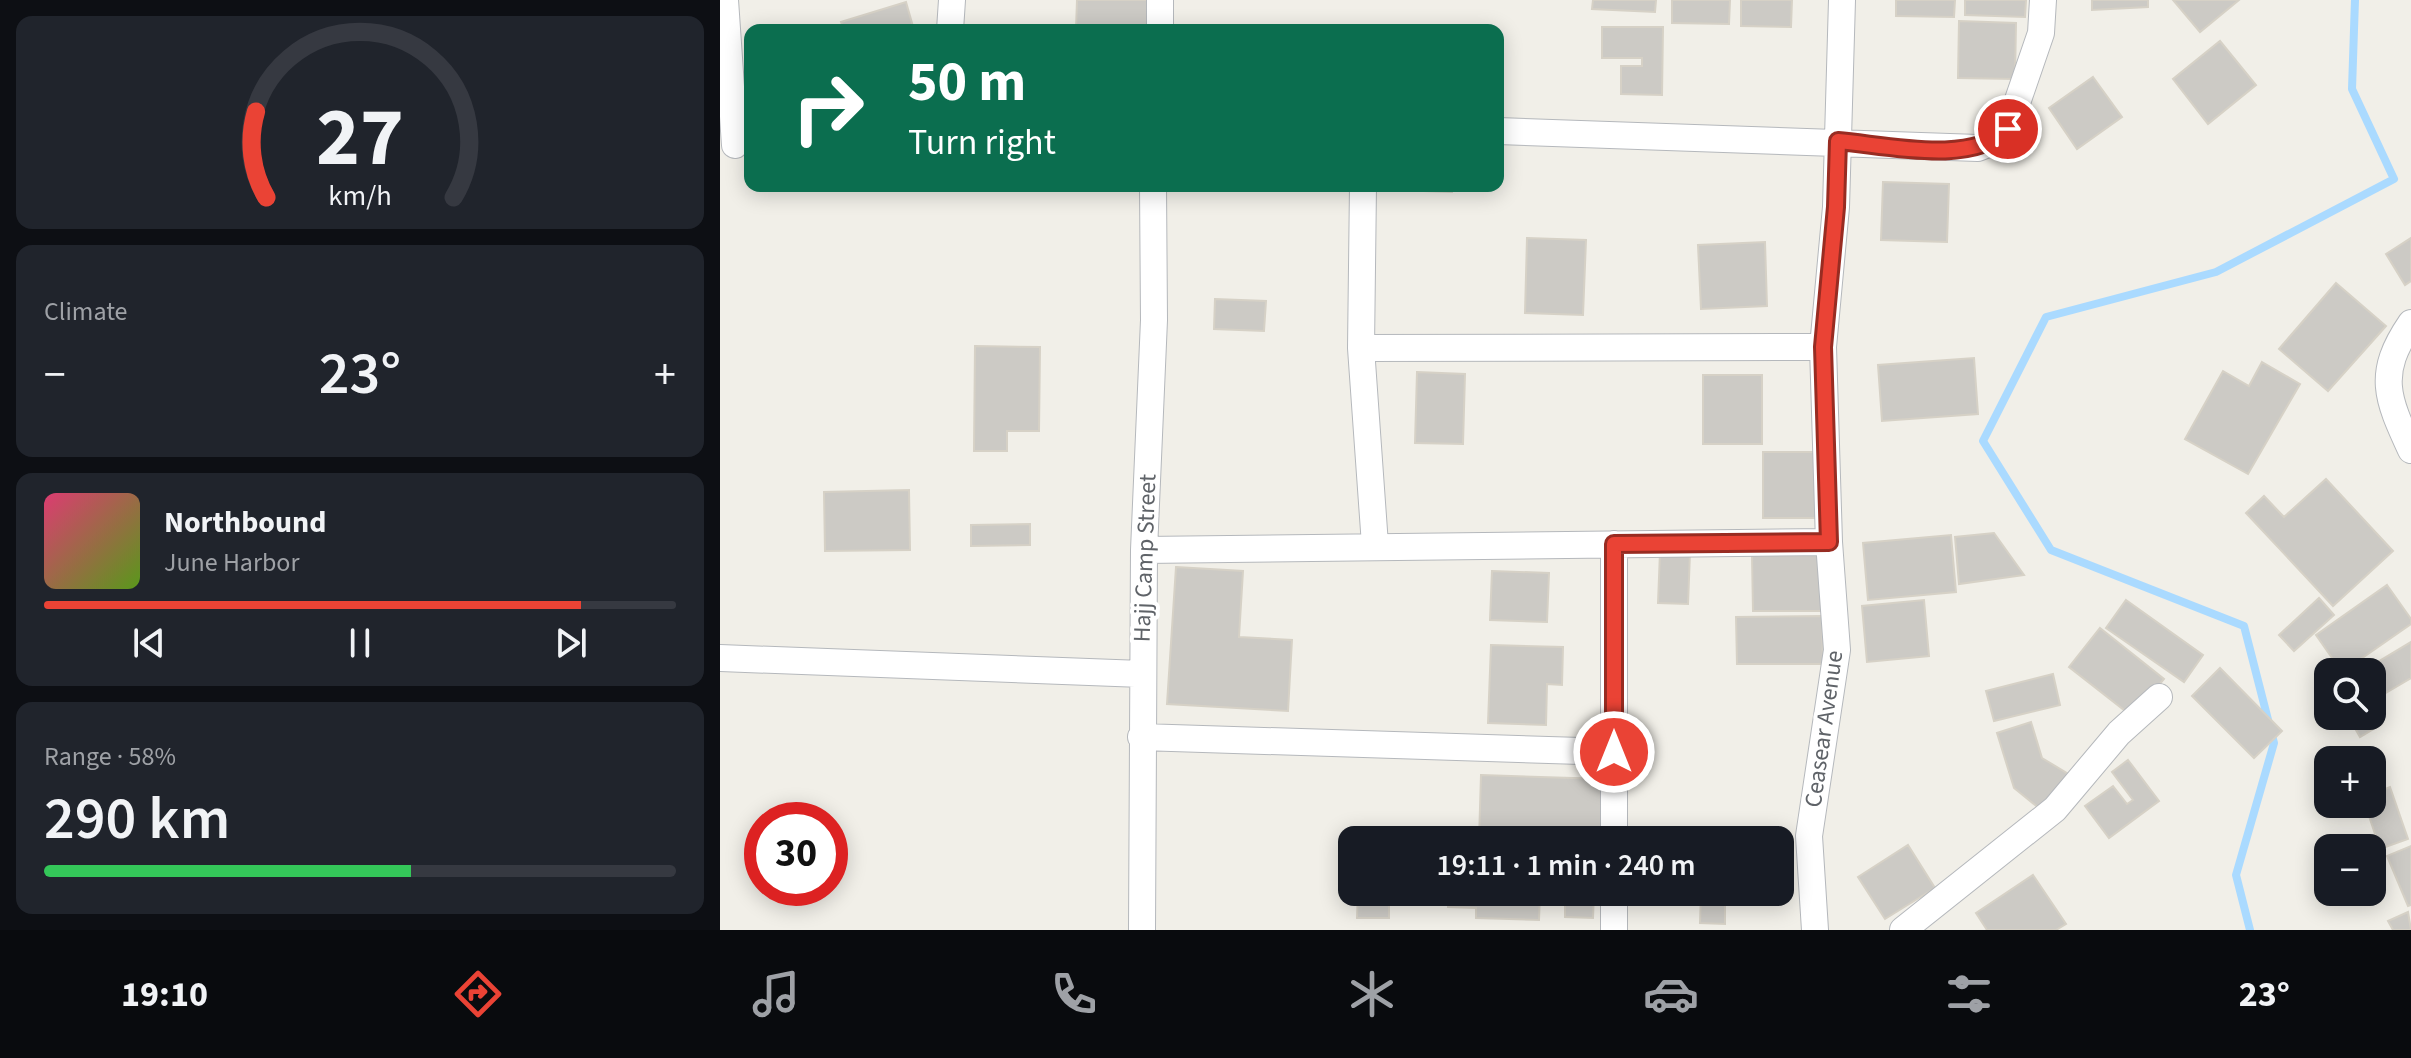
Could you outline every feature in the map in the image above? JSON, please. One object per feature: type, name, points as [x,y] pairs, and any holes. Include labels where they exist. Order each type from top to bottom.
[{"type":"street","points":[[725,0],[735,145]]},
{"type":"street","points":[[950,24],[952,0]]},
{"type":"street","points":[[1160,0],[1160,24]]},
{"type":"street","name":"Ceasear Avenue","points":[[1815,930],[1809,836],[1837,650],[1829,542],[1823,347],[1836,207],[1842,0]]},
{"type":"street","points":[[1504,131],[1838,141],[1952,150],[1978,148],[1996,141],[2008,129],[2041,33],[2043,0]]},
{"type":"street","name":"Hajj Camp Street","points":[[1142,930],[1141,737],[1144,550],[1154,320],[1153,192]]},
{"type":"street","points":[[1363,192],[1361,348],[1375,545]]},
{"type":"street","points":[[2411,323],[2398,343],[2386,373],[2391,406],[2411,450]]},
{"type":"street","points":[[1361,348],[1823,347]]},
{"type":"street","points":[[1144,550],[1829,542]]},
{"type":"street","points":[[1614,544],[1614,826]]},
{"type":"street","points":[[720,658],[1142,674]]},
{"type":"street","points":[[1903,930],[2055,809],[2119,733],[2159,697]]},
{"type":"street","points":[[1141,737],[1614,752]]},
{"type":"street","points":[[1614,906],[1614,930]]},
{"type":"building","points":[[1077,0],[1149,0],[1148,24],[1076,24]]},
{"type":"building","points":[[1593,0],[1656,0],[1655,12],[1592,9]]},
{"type":"building","points":[[1672,0],[1730,0],[1729,24],[1672,23]]},
{"type":"building","points":[[1741,0],[1792,0],[1791,27],[1741,26]]},
{"type":"building","points":[[1896,0],[1955,0],[1954,17],[1896,16]]},
{"type":"building","points":[[1965,0],[2026,0],[2025,17],[1965,15]]},
{"type":"building","points":[[2092,0],[2148,0],[2148,7],[2092,10]]},
{"type":"building","points":[[2173,0],[2239,0],[2200,32]]},
{"type":"building","points":[[906,2],[912,24],[842,24]]},
{"type":"building","points":[[1959,21],[2016,23],[2015,79],[1958,78]]},
{"type":"building","points":[[1602,27],[1663,27],[1662,95],[1621,94],[1621,66],[1642,66],[1642,58],[1602,58]]},
{"type":"building","points":[[2220,41],[2256,85],[2208,124],[2173,79]]},
{"type":"building","points":[[2093,77],[2122,117],[2077,149],[2049,108]]},
{"type":"building","points":[[1883,182],[1949,184],[1947,242],[1881,240]]},
{"type":"building","points":[[1527,238],[1586,240],[1583,315],[1525,313]]},
{"type":"building","points":[[2411,238],[2411,281],[2405,285],[2386,254]]},
{"type":"building","points":[[1765,242],[1767,306],[1701,309],[1698,245]]},
{"type":"building","points":[[2336,283],[2386,326],[2328,391],[2279,349]]},
{"type":"building","points":[[1215,299],[1266,301],[1264,331],[1214,329]]},
{"type":"building","points":[[975,346],[1040,347],[1039,431],[1007,431],[1007,451],[974,451]]},
{"type":"building","points":[[1974,358],[1978,414],[1882,421],[1878,365]]},
{"type":"building","points":[[2262,362],[2300,384],[2248,474],[2185,439],[2223,371],[2249,386]]},
{"type":"building","points":[[1417,372],[1465,374],[1463,444],[1415,443]]},
{"type":"building","points":[[1703,375],[1762,375],[1762,444],[1703,444]]},
{"type":"building","points":[[1763,452],[1821,452],[1821,518],[1763,518]]},
{"type":"building","points":[[2326,479],[2393,551],[2333,606],[2246,513],[2264,496],[2284,517]]},
{"type":"building","points":[[909,490],[910,550],[825,551],[824,492]]},
{"type":"building","points":[[1030,524],[1030,545],[971,546],[971,525]]},
{"type":"building","points":[[1994,533],[2024,575],[1959,584],[1955,537]]},
{"type":"building","points":[[1951,535],[1956,592],[1868,600],[1863,543]]},
{"type":"building","points":[[1660,552],[1690,553],[1688,604],[1658,603]]},
{"type":"building","points":[[1824,555],[1824,611],[1753,611],[1752,556]]},
{"type":"building","points":[[1176,567],[1243,571],[1239,637],[1292,640],[1288,711],[1167,704]]},
{"type":"building","points":[[1492,571],[1549,573],[1547,622],[1490,620]]},
{"type":"building","points":[[2387,585],[2411,619],[2411,624],[2362,658],[2332,658],[2316,635]]},
{"type":"building","points":[[2319,598],[2334,615],[2294,651],[2279,635]]},
{"type":"building","points":[[1924,600],[1929,656],[1867,662],[1862,606]]},
{"type":"building","points":[[2126,600],[2203,655],[2184,682],[2106,628]]},
{"type":"building","points":[[1822,616],[1823,664],[1737,664],[1736,617]]},
{"type":"building","points":[[2100,628],[2164,679],[2133,717],[2069,667]]},
{"type":"building","points":[[2411,642],[2411,678],[2386,693],[2386,658]]},
{"type":"building","points":[[1491,645],[1563,647],[1562,685],[1547,684],[1546,725],[1488,723]]},
{"type":"building","points":[[2220,668],[2282,731],[2254,758],[2192,696]]},
{"type":"building","points":[[2053,674],[2060,705],[1994,721],[1986,691]]},
{"type":"building","points":[[2031,722],[2042,758],[2075,778],[2045,813],[2014,788],[1997,733]]},
{"type":"building","points":[[2356,730],[2372,730],[2360,737]]},
{"type":"building","points":[[2128,760],[2159,801],[2109,838],[2085,806],[2113,786],[2127,804],[2133,800],[2112,772]]},
{"type":"building","points":[[1481,775],[1605,779],[1603,826],[1479,826]]},
{"type":"building","points":[[2390,787],[2408,839],[2386,847],[2386,834],[2375,834],[2370,818],[2386,818],[2386,789]]},
{"type":"building","points":[[1908,845],[1935,888],[1885,919],[1858,877]]},
{"type":"building","points":[[2411,846],[2411,905],[2408,906],[2387,856]]},
{"type":"building","points":[[2033,875],[2066,924],[2056,930],[1987,930],[1976,913]]},
{"type":"building","points":[[1357,906],[1389,906],[1389,918],[1357,918]]},
{"type":"building","points":[[1540,906],[1539,920],[1476,918],[1476,908],[1448,907]]},
{"type":"building","points":[[1565,906],[1593,906],[1593,918],[1565,917]]},
{"type":"building","points":[[1701,906],[1725,906],[1725,924],[1700,923]]},
{"type":"building","points":[[2408,912],[2411,930],[2393,930],[2388,921]]},
{"type":"waterway","points":[[2250,930],[2236,875],[2274,743],[2244,626],[2051,550],[1983,441],[2046,317],[2216,272],[2394,179],[2352,89],[2355,0]]},
{"type":"route","points":[[1614,752],[1614,544],[1829,542],[1823,347],[1836,207],[1838,141],[1952,150],[1978,148],[1996,141],[2008,129]]}]
